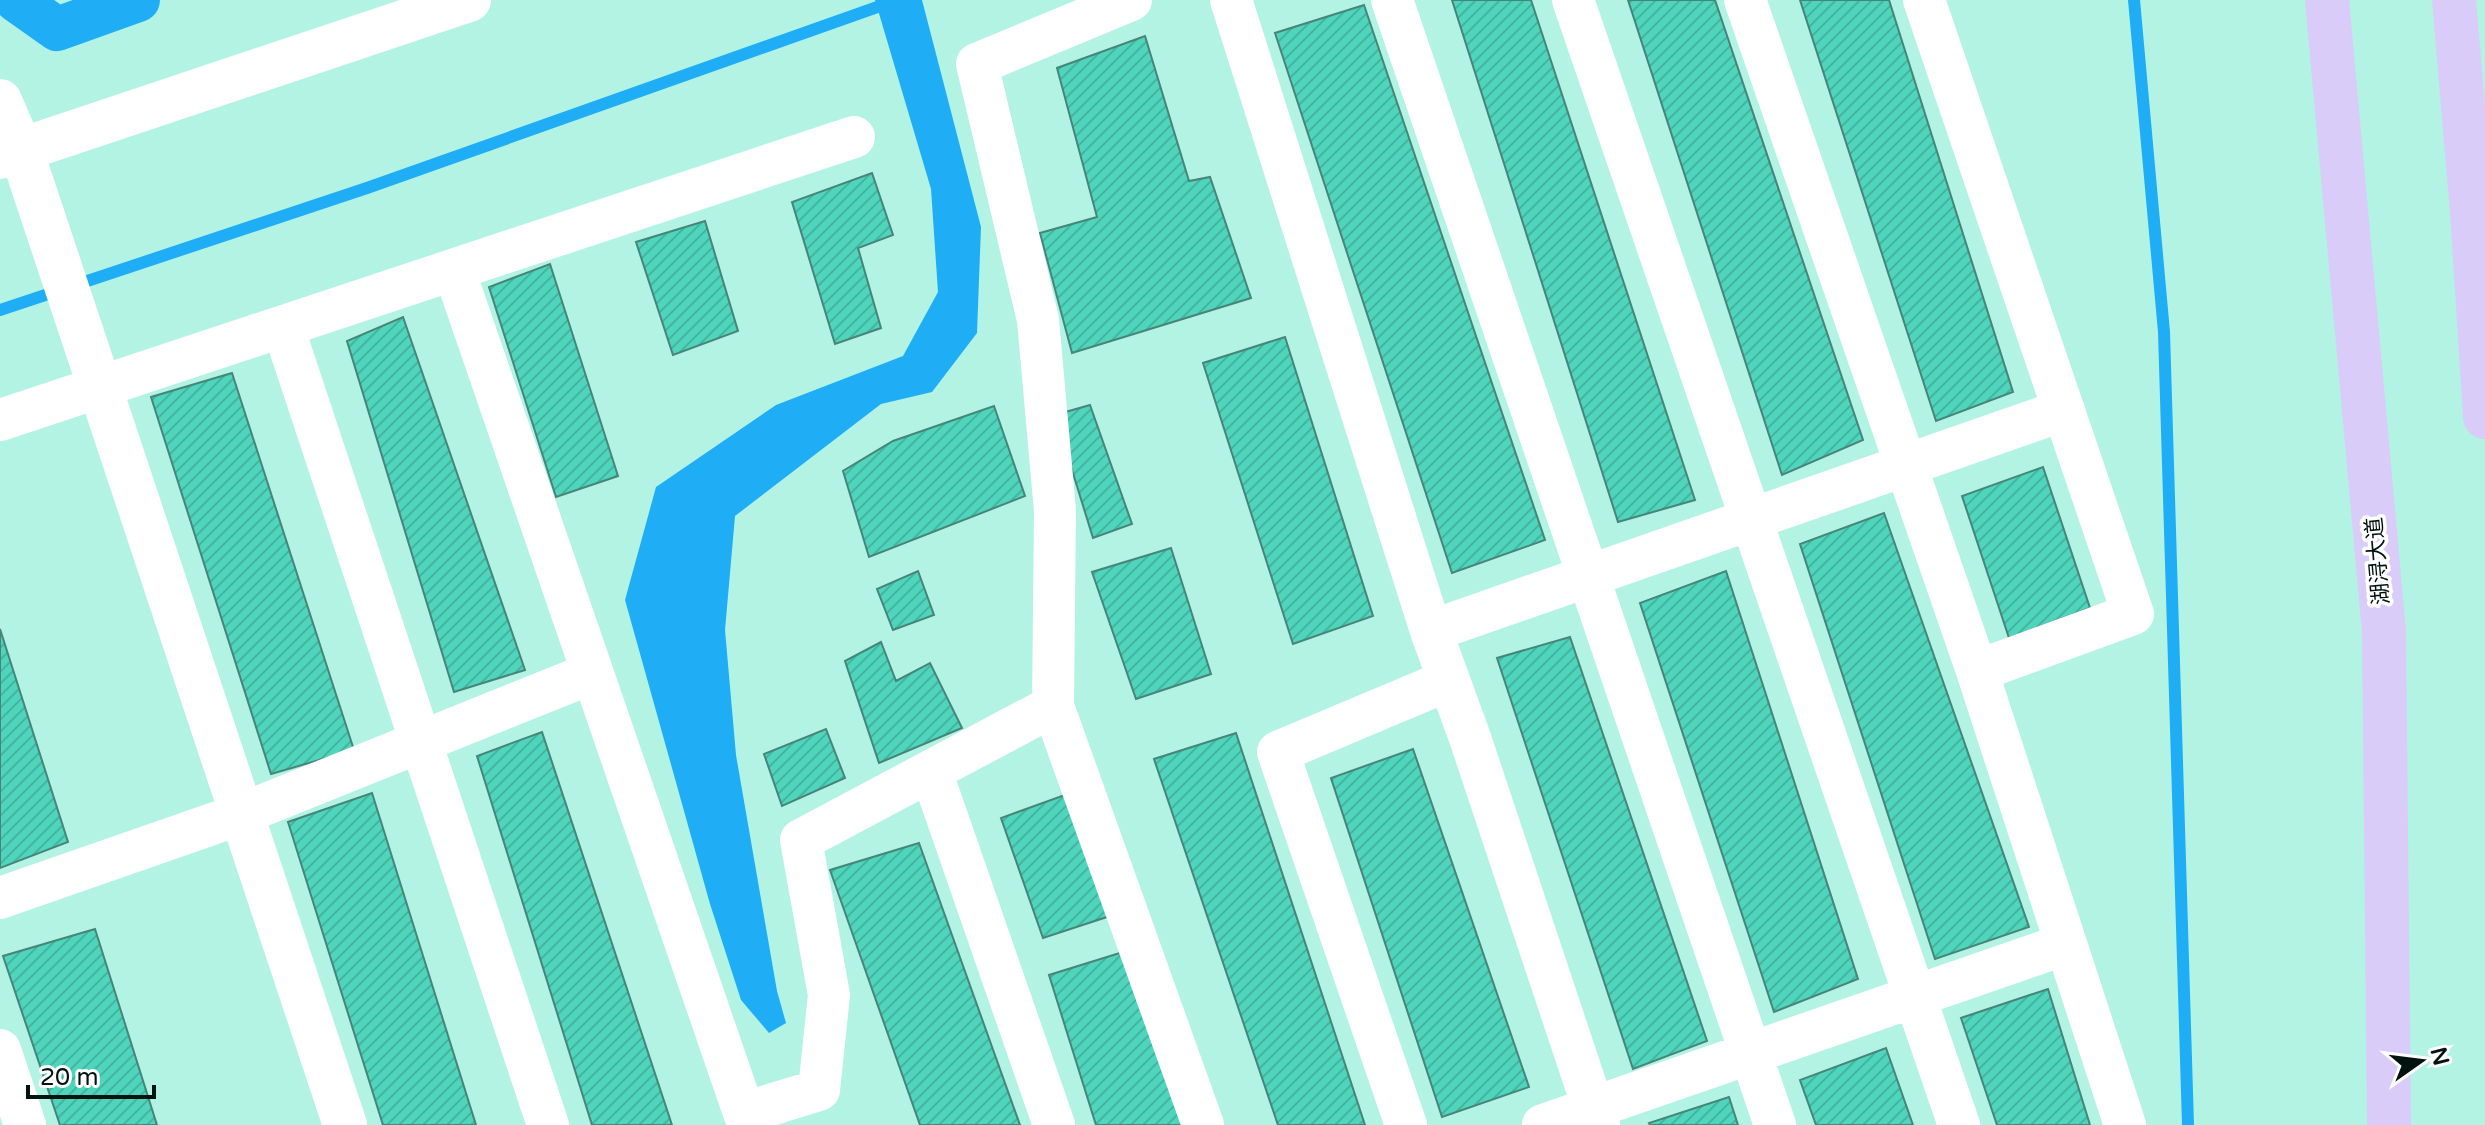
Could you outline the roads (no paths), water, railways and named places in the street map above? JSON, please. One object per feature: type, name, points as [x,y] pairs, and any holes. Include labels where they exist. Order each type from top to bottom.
[{"type":"main road","name":"湖浔大道","points":[[2327,0],[2384,632],[2389,1125]]},
{"type":"main road","points":[[2454,0],[2485,417]]},
{"type":"street","points":[[10,154],[469,0]]},
{"type":"street","points":[[1131,0],[977,64],[1038,320],[1055,511],[1053,706],[1203,1125]]},
{"type":"street","points":[[1392,0],[1775,1125]]},
{"type":"street","points":[[1573,0],[1959,1125]]},
{"type":"street","points":[[1745,0],[1977,671],[2125,1125]]},
{"type":"street","points":[[1924,0],[2133,614],[1977,671]]},
{"type":"street","points":[[1240,2],[1431,631],[1596,1116]]},
{"type":"street","points":[[0,101],[10,154],[100,387],[345,1125]]},
{"type":"street","points":[[0,420],[854,137]]},
{"type":"street","points":[[454,270],[744,1113],[819,1090],[829,995],[801,840],[1053,706]]},
{"type":"street","points":[[283,327],[548,1125]]},
{"type":"street","points":[[1431,631],[2064,410]]},
{"type":"street","points":[[0,898],[241,814],[592,673]]},
{"type":"street","points":[[1406,1125],[1278,752],[1449,680]]},
{"type":"street","points":[[931,771],[1054,1125]]},
{"type":"street","points":[[1543,1125],[1596,1116],[1751,1053],[2066,944]]},
{"type":"street","points":[[0,1050],[25,1125]]},
{"type":"water","points":[[875,0],[922,0],[981,227],[977,333],[932,392],[881,404],[735,516],[725,630],[736,755],[777,991],[786,1023],[769,1033],[741,1000],[710,904],[625,600],[656,487],[776,405],[903,356],[938,292],[931,189]]},
{"type":"waterway","points":[[16,0],[57,29],[138,0]]},
{"type":"waterway","points":[[0,310],[367,188],[897,0]]},
{"type":"waterway","points":[[2134,0],[2164,332],[2188,1125]]}]
